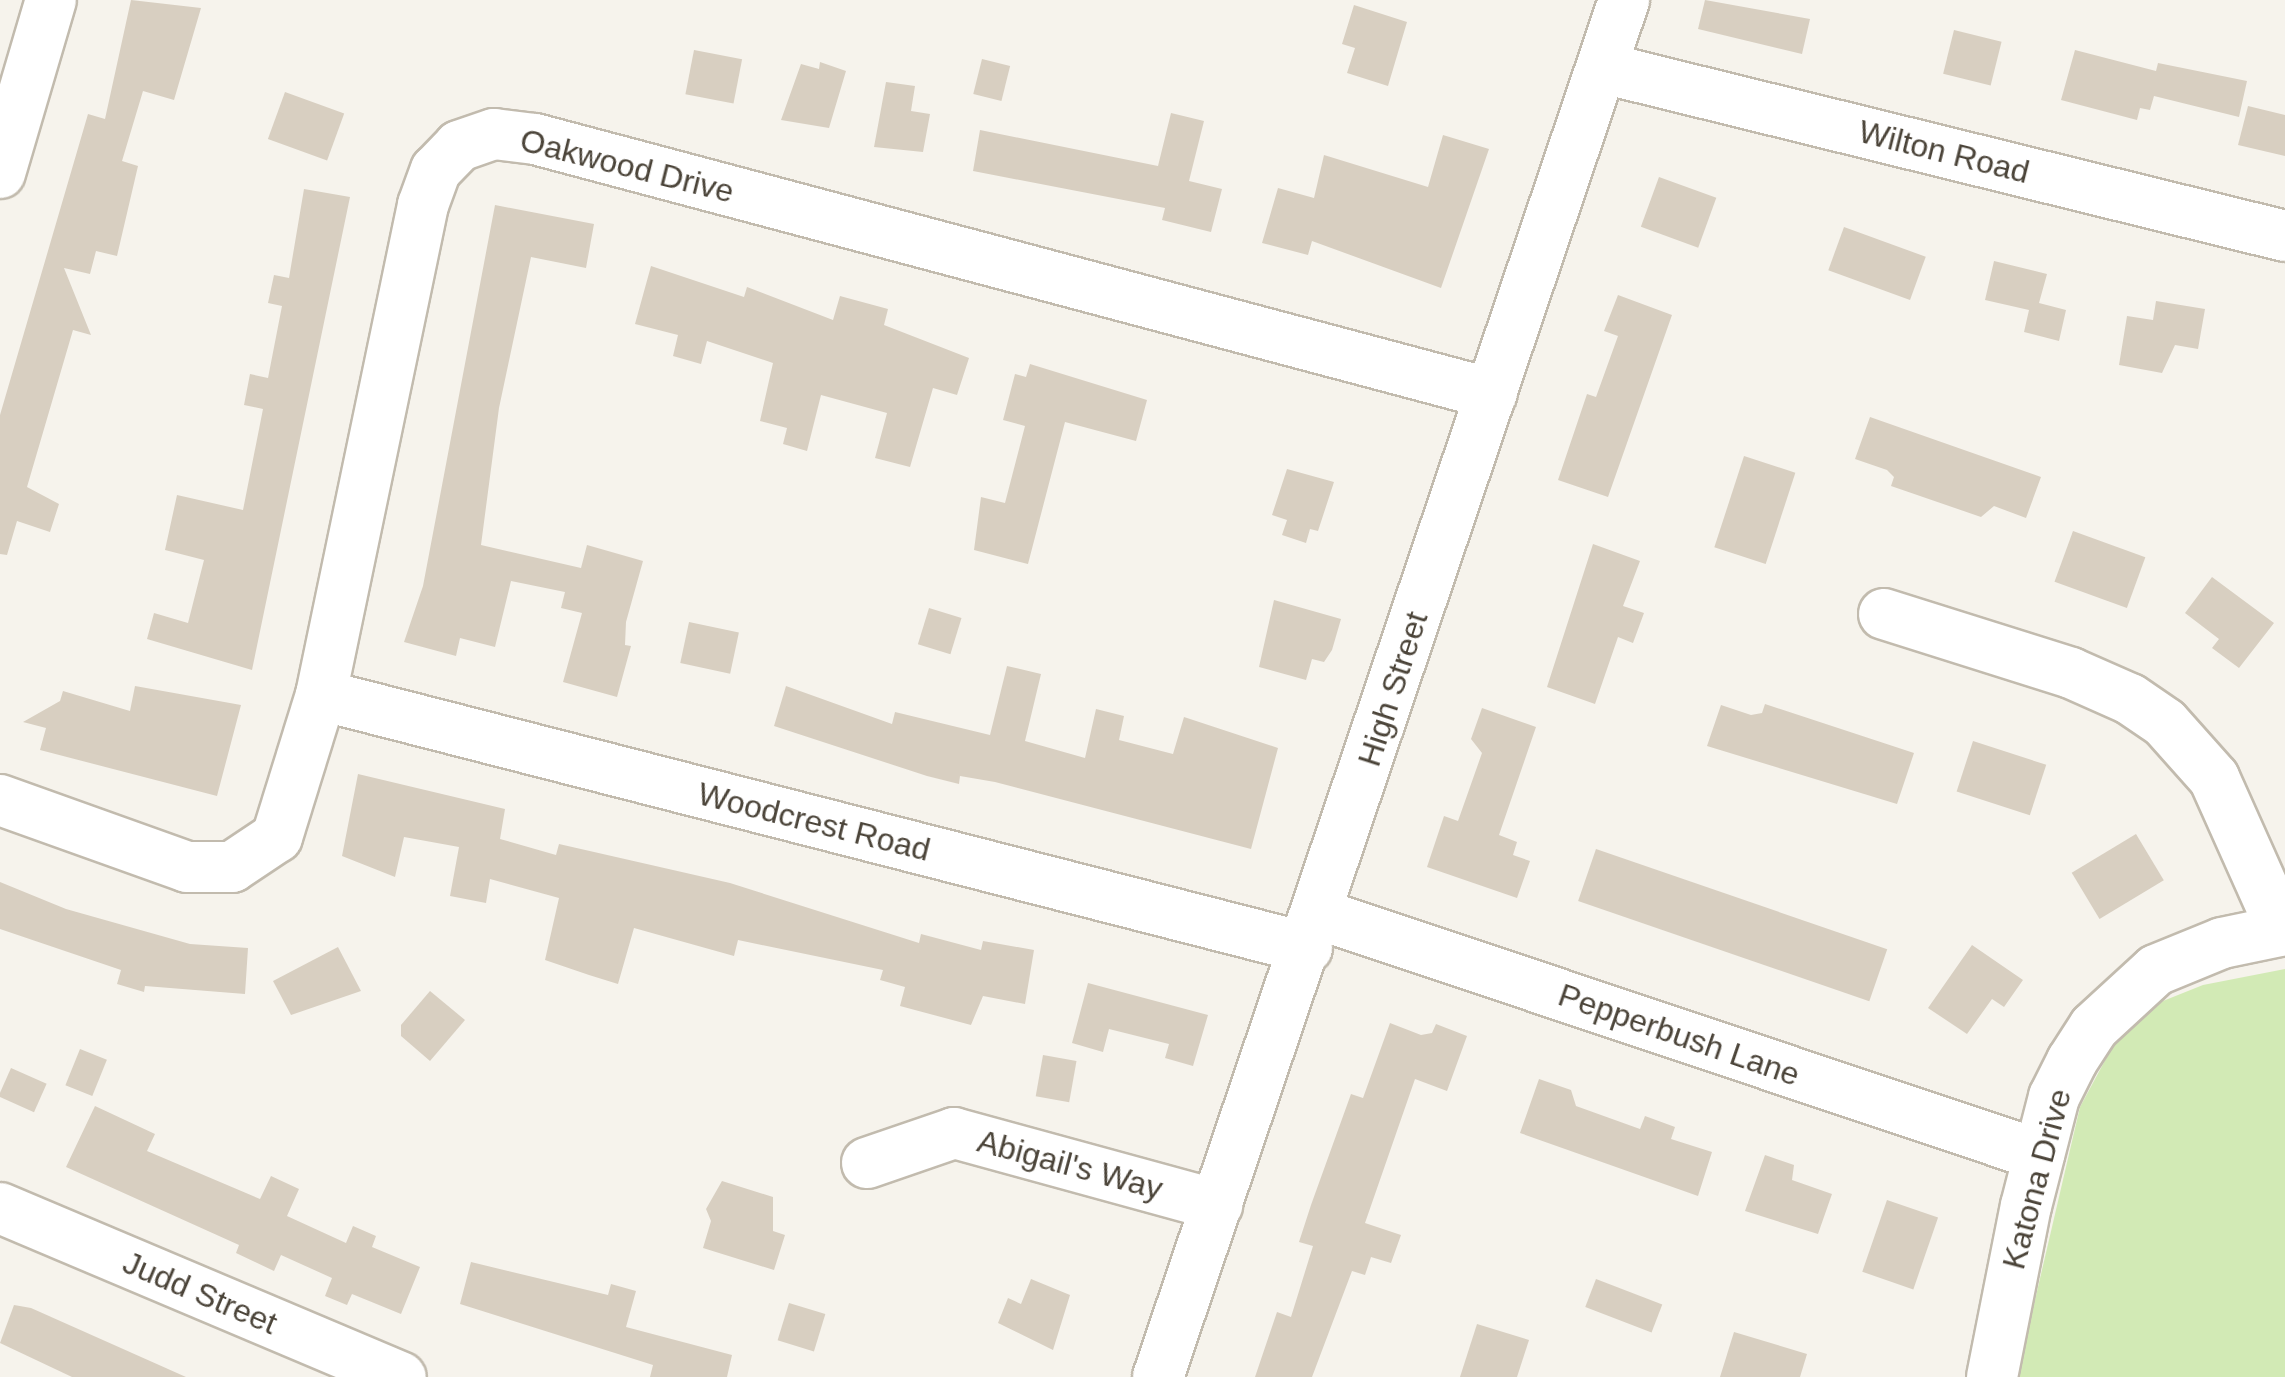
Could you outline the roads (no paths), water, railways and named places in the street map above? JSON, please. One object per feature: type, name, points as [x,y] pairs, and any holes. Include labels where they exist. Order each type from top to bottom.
[{"type":"street","points":[[0,173],[50,0]]},
{"type":"street","name":"High Street","points":[[1158,1377],[1313,931],[1624,0]]},
{"type":"street","name":"Wilton Road","points":[[1603,68],[2285,236]]},
{"type":"street","name":"Oakwood Drive","points":[[0,800],[160,862],[232,867],[277,836],[321,695],[423,205],[436,170],[459,146],[494,134],[535,139],[1492,394]]},
{"type":"street","points":[[1884,614],[2071,673],[2130,699],[2165,724],[2214,778],[2283,930]]},
{"type":"street","name":"Woodcrest Road","points":[[321,695],[1313,931]]},
{"type":"street","name":"Katona Drive","points":[[1992,1377],[2039,1155],[2072,1060],[2120,1001],[2188,954],[2283,930]]},
{"type":"street","name":"Pepperbush Lane","points":[[1313,931],[2039,1155]]},
{"type":"street","name":"Abigail's Way","points":[[867,1163],[954,1134],[1218,1205]]},
{"type":"street","name":"Judd Street","points":[[0,1208],[401,1377]]}]
